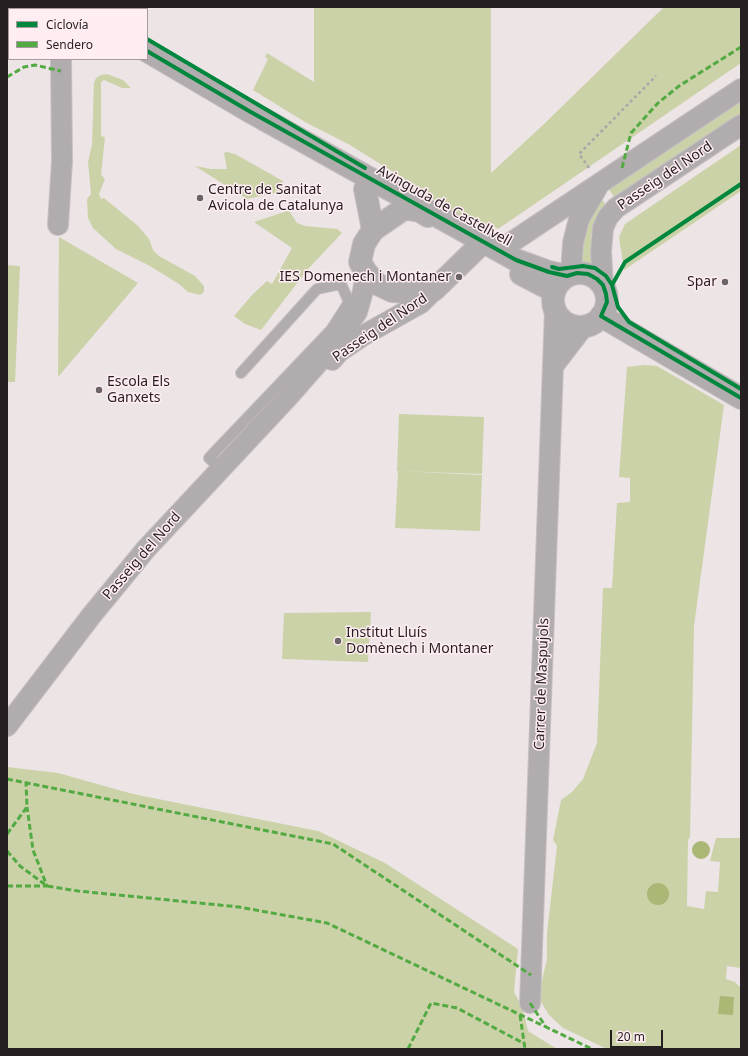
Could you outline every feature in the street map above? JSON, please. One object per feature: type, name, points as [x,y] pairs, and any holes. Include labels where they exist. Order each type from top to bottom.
[{"type":"street","name":"Avinguda de Castellvell","points":[[148,52],[488,247],[516,260],[549,272],[562,288]]},
{"type":"street","points":[[58,225],[62,161],[61,60]]},
{"type":"street","name":"Passeig del Nord","points":[[488,247],[595,175],[741,89]]},
{"type":"street","name":"Avinguda de Castellvell","points":[[249,111],[365,189],[402,210]]},
{"type":"street","name":"Passeig del Nord","points":[[603,285],[601,252],[603,228],[608,216],[616,208],[741,125]]},
{"type":"street","name":"Passeig del Nord","points":[[562,288],[579,219],[595,175]]},
{"type":"street","points":[[365,189],[373,230]]},
{"type":"street","points":[[408,209],[420,212],[488,247],[434,290],[410,292],[392,291],[377,284],[366,272],[360,262],[364,244],[373,230],[402,210],[408,209]]},
{"type":"street","name":"Passeig del Nord","points":[[7,726],[91,616],[141,555],[289,396],[332,347],[357,312],[363,291],[366,272]]},
{"type":"street","points":[[554,365],[593,321],[607,302],[603,285],[588,274],[562,288],[560,318],[566,323],[575,326],[593,321],[741,398]]},
{"type":"street","name":"Carrer de Maspujols","points":[[530,1003],[554,365],[562,288]]},
{"type":"street","name":"Passeig del Nord","points":[[289,396],[321,370],[339,352],[364,335],[421,303],[434,290]]},
{"type":"lane","points":[[221,469],[209,458],[331,330],[348,302],[340,284],[317,289],[240,373]]},
{"type":"path","points":[[595,175],[579,154],[656,76]]},
{"type":"shaded area","points":[[314,7],[491,7],[491,173],[543,125],[664,7],[741,7],[741,63],[498,229],[493,226],[481,230],[454,214],[414,185],[350,145],[305,122],[253,90],[268,59],[265,57],[267,53],[314,82]]},
{"type":"shaded area","points":[[107,74],[123,80],[131,88],[122,88],[104,80],[101,82],[101,136],[105,137],[101,175],[105,179],[99,194],[101,199],[104,198],[138,226],[149,239],[153,250],[159,256],[195,276],[204,286],[204,292],[200,295],[188,292],[179,284],[150,266],[116,249],[93,228],[88,218],[87,199],[91,194],[88,162],[92,145],[94,83],[96,78]]},
{"type":"shaded area","points":[[741,101],[741,116],[616,200],[609,189]]},
{"type":"shaded area","points":[[741,145],[741,191],[624,270],[619,237],[625,224]]},
{"type":"shaded area","points":[[227,152],[235,154],[283,181],[284,191],[247,199],[195,166],[211,169],[227,169],[224,153]]},
{"type":"shaded area","points":[[600,197],[608,207],[598,217],[591,235],[593,267],[576,264],[581,231]]},
{"type":"shaded area","points":[[287,211],[290,212],[297,223],[305,226],[337,229],[342,233],[308,269],[261,330],[245,324],[234,316],[252,295],[267,281],[272,284],[292,248],[254,222]]},
{"type":"shaded area","points":[[59,237],[138,283],[58,377]]},
{"type":"shaded area","points":[[7,265],[20,266],[15,382],[7,382]]},
{"type":"shaded area","points":[[644,365],[657,366],[724,405],[694,626],[690,837],[688,840],[687,906],[704,909],[706,891],[718,892],[720,862],[710,861],[716,838],[741,838],[741,968],[727,966],[726,979],[735,982],[741,988],[741,1049],[607,1049],[563,1028],[549,1015],[541,1002],[541,984],[547,959],[547,933],[557,846],[553,840],[561,800],[572,792],[583,779],[597,743],[603,588],[612,588],[617,503],[630,502],[630,478],[619,477],[627,367]]},
{"type":"shaded area","points":[[399,414],[484,417],[482,474],[397,471]]},
{"type":"shaded area","points":[[398,471],[482,475],[480,531],[395,528]]},
{"type":"shaded area","points":[[371,612],[368,662],[282,659],[284,613]]},
{"type":"shaded area","points":[[7,767],[58,773],[133,794],[318,831],[385,863],[518,949],[514,992],[522,1006],[528,1031],[557,1049],[7,1049]]},
{"type":"shaded area","points":[[697,841],[705,841],[710,846],[708,857],[705,859],[697,859],[692,854],[692,846]]},
{"type":"shaded area","points":[[658,883],[666,886],[669,894],[666,902],[658,905],[650,902],[647,894],[650,886]]},
{"type":"shaded area","points":[[720,996],[734,997],[733,1015],[718,1014]]},
{"type":"marked path","points":[[622,168],[631,133],[658,103],[679,86],[741,47]]},
{"type":"marked path","points":[[7,77],[24,67],[35,65],[61,71]]},
{"type":"marked path","points":[[7,779],[333,844],[531,975]]},
{"type":"marked path","points":[[7,834],[27,807],[26,783]]},
{"type":"marked path","points":[[7,886],[47,886],[33,850],[27,807]]},
{"type":"marked path","points":[[7,851],[20,866],[47,886],[78,891],[239,907],[327,923],[546,1027]]},
{"type":"marked path","points":[[408,1049],[431,1003],[457,1008],[525,1044]]},
{"type":"marked path","points":[[530,1003],[546,1027],[592,1049]]},
{"type":"marked path","points":[[520,1015],[525,1049]]},
{"type":"cycle path","points":[[148,40],[365,168]]},
{"type":"cycle path","points":[[148,52],[249,111],[516,260],[549,272],[567,276],[577,273],[588,274],[597,279],[603,285],[607,302],[601,316],[741,398]]},
{"type":"cycle path","points":[[612,285],[625,262],[741,184]]},
{"type":"cycle path","points":[[552,267],[559,269],[583,266],[595,268],[606,276],[612,285],[618,307],[629,322],[741,389]]},
{"type":"place","name":"Centre de Sanitat Avicola de Catalunya","points":[[200,198]]},
{"type":"place","name":"IES Domenech i Montaner","points":[[459,277]]},
{"type":"place","name":"Spar","points":[[725,282]]},
{"type":"place","name":"Escola Els Ganxets","points":[[99,390]]},
{"type":"place","name":"Institut Lluís Domènech i Montaner","points":[[338,641]]}]
